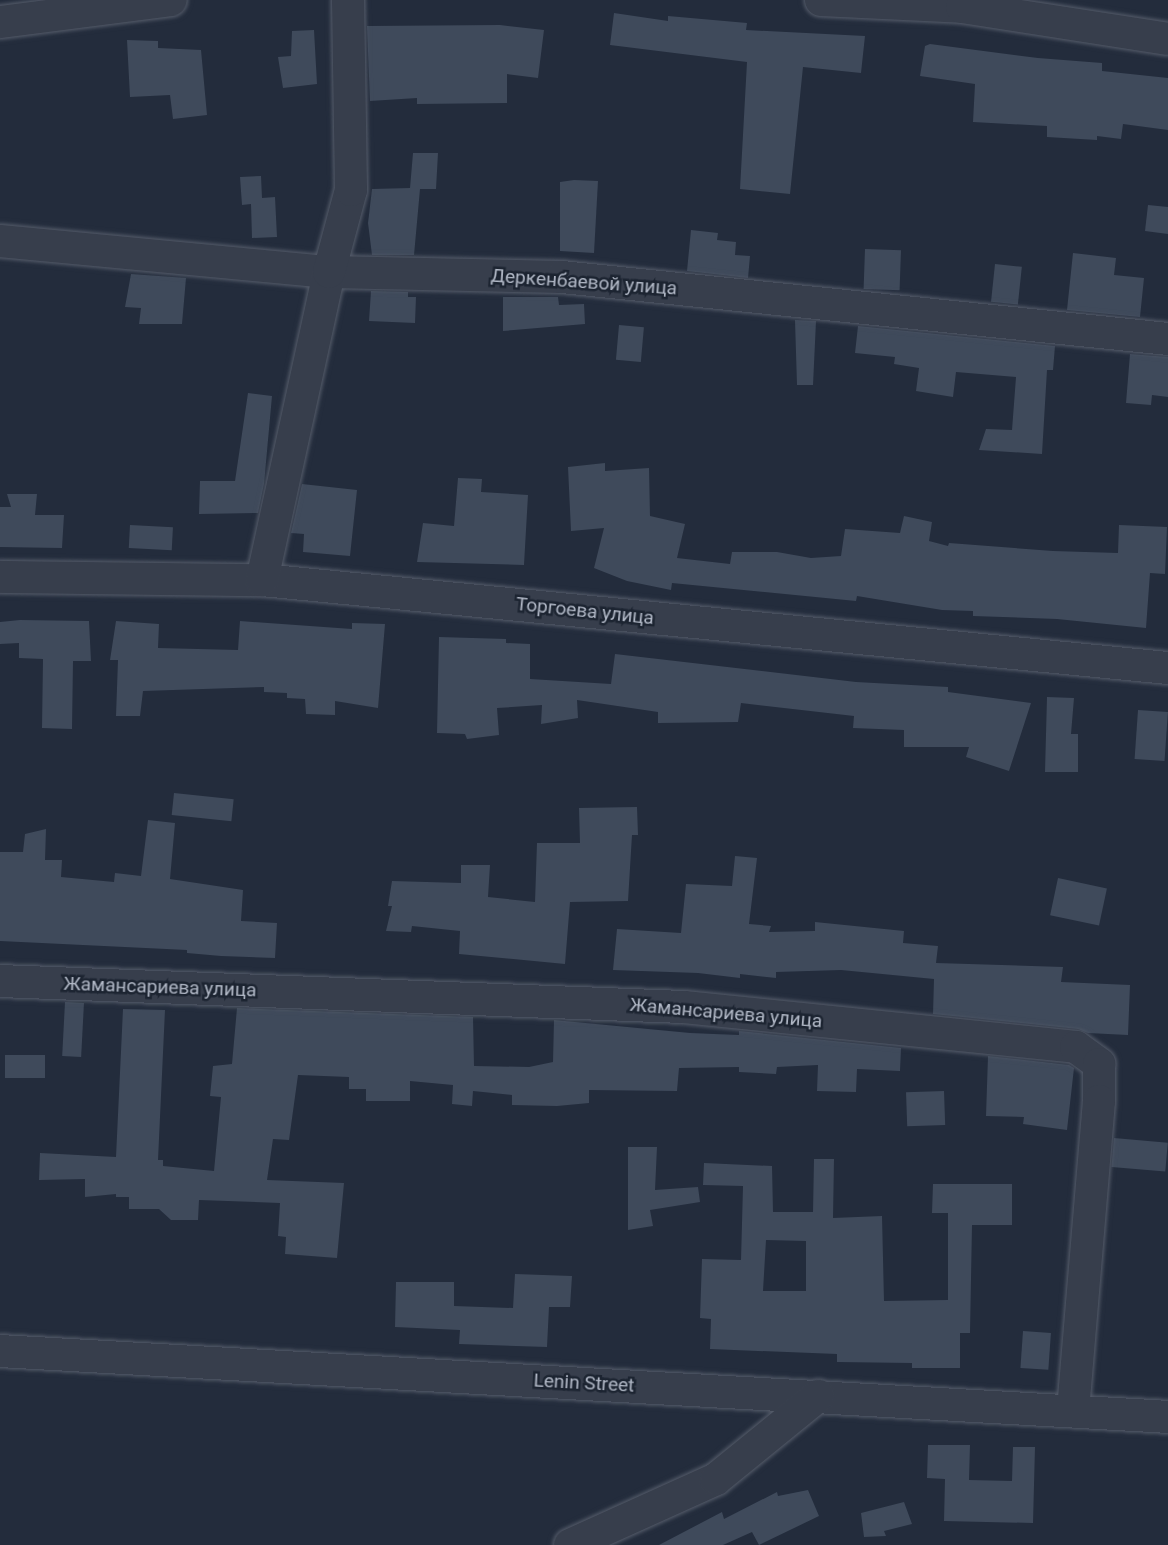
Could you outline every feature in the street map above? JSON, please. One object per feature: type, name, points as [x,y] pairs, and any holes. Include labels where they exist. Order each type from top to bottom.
[{"type":"street","points":[[0,22],[171,0]]},
{"type":"street","points":[[262,580],[329,272],[351,190],[348,0]]},
{"type":"street","points":[[821,0],[962,7],[1168,39]]},
{"type":"street","name":"Деркенбаевой улица","points":[[0,241],[329,272],[562,277],[1168,339]]},
{"type":"street","name":"Торгоева улица","points":[[0,577],[262,580],[1168,668]]},
{"type":"street","name":"Жамансариева улица","points":[[0,981],[684,1007],[1076,1047],[1099,1064],[1099,1089],[1073,1410]]},
{"type":"street","name":"Lenin Street","points":[[0,1351],[1168,1417]]},
{"type":"street","points":[[569,1545],[716,1479],[818,1396]]},
{"type":"building","points":[[614,13],[668,21],[668,16],[747,23],[746,30],[865,36],[861,73],[803,67],[790,194],[740,189],[747,62],[610,45]]},
{"type":"building","points":[[500,25],[544,30],[538,78],[507,74],[507,103],[417,104],[417,98],[370,101],[367,26]]},
{"type":"building","points":[[314,30],[317,84],[283,88],[278,57],[291,56],[292,31]]},
{"type":"building","points":[[127,40],[158,41],[158,48],[201,50],[207,115],[173,119],[170,95],[130,97]]},
{"type":"building","points":[[930,44],[1102,63],[1102,71],[1168,78],[1168,130],[1123,124],[1121,139],[1097,136],[1097,140],[1047,137],[1047,126],[973,122],[975,84],[920,76],[925,46]]},
{"type":"building","points":[[413,153],[438,153],[436,189],[420,189],[414,255],[372,255],[368,223],[372,189],[410,188]]},
{"type":"building","points":[[261,176],[262,198],[275,197],[277,237],[252,238],[251,204],[242,205],[240,177]]},
{"type":"building","points":[[598,181],[594,253],[560,251],[560,182]]},
{"type":"building","points":[[1148,205],[1168,207],[1168,234],[1145,231]]},
{"type":"building","points":[[691,230],[718,233],[717,240],[736,242],[735,255],[750,256],[748,278],[687,271]]},
{"type":"building","points":[[865,249],[901,250],[900,290],[864,289]]},
{"type":"building","points":[[1073,253],[1116,258],[1114,275],[1144,278],[1140,317],[1067,310]]},
{"type":"building","points":[[995,264],[1022,267],[1018,305],[991,302]]},
{"type":"building","points":[[131,274],[186,278],[182,324],[139,324],[141,308],[125,307]]},
{"type":"building","points":[[371,291],[408,292],[408,297],[416,297],[415,323],[369,321]]},
{"type":"building","points":[[503,297],[558,297],[559,305],[584,304],[585,324],[503,331]]},
{"type":"building","points":[[795,320],[816,321],[813,385],[797,385]]},
{"type":"building","points":[[619,325],[644,327],[641,362],[616,360]]},
{"type":"building","points":[[858,326],[1055,346],[1053,370],[1047,370],[1042,454],[979,450],[986,429],[1012,430],[1016,377],[956,372],[953,397],[916,391],[919,368],[894,364],[895,357],[855,353]]},
{"type":"building","points":[[1130,354],[1168,357],[1168,397],[1152,395],[1151,405],[1126,403]]},
{"type":"building","points":[[248,393],[272,396],[264,484],[258,513],[199,514],[200,481],[235,481]]},
{"type":"building","points":[[605,463],[605,471],[649,468],[650,516],[685,524],[677,558],[730,564],[732,552],[777,552],[811,558],[841,556],[845,529],[900,533],[904,516],[932,522],[929,541],[948,546],[949,543],[1053,551],[1118,553],[1119,525],[1167,527],[1165,574],[1150,573],[1146,628],[1057,619],[973,616],[973,611],[942,610],[857,596],[856,601],[672,583],[671,590],[627,581],[594,568],[604,528],[571,531],[568,467]]},
{"type":"building","points":[[458,478],[482,479],[481,492],[528,495],[524,565],[417,562],[423,523],[454,526]]},
{"type":"building","points":[[302,484],[357,490],[350,556],[303,552],[304,534],[291,533]]},
{"type":"building","points":[[7,494],[37,494],[35,515],[64,515],[62,548],[0,547],[0,507],[11,507]]},
{"type":"building","points":[[130,525],[173,527],[172,550],[129,548]]},
{"type":"building","points":[[89,621],[91,661],[73,661],[72,729],[42,728],[43,659],[19,658],[19,643],[0,644],[0,622]]},
{"type":"building","points":[[116,621],[159,624],[158,648],[238,650],[240,621],[352,629],[352,623],[385,624],[378,708],[335,701],[335,715],[306,714],[305,699],[287,698],[287,693],[264,692],[264,687],[143,691],[140,716],[116,716],[118,660],[110,660]]},
{"type":"building","points":[[439,637],[506,639],[506,643],[530,644],[530,679],[611,684],[615,654],[856,682],[948,687],[948,692],[1031,703],[1009,771],[966,757],[969,747],[904,747],[904,730],[853,728],[854,716],[741,703],[738,722],[658,723],[658,712],[577,700],[578,718],[541,724],[542,705],[497,708],[499,735],[467,739],[465,734],[437,733]]},
{"type":"building","points":[[1047,697],[1074,698],[1071,734],[1078,734],[1078,772],[1045,772]]},
{"type":"building","points":[[1138,710],[1168,712],[1165,761],[1135,759]]},
{"type":"building","points":[[174,793],[234,799],[231,821],[172,815]]},
{"type":"building","points":[[637,807],[638,835],[632,835],[628,901],[570,902],[565,964],[459,954],[460,931],[412,926],[411,932],[386,931],[392,906],[388,906],[392,881],[461,883],[461,865],[490,865],[488,897],[535,902],[537,843],[580,843],[579,808]]},
{"type":"building","points":[[148,820],[175,823],[170,879],[243,890],[241,921],[277,923],[275,958],[187,953],[187,950],[0,941],[0,852],[23,852],[25,834],[46,829],[45,860],[62,860],[61,877],[114,882],[115,873],[141,876]]},
{"type":"building","points":[[735,856],[757,858],[749,924],[771,926],[769,932],[815,931],[815,922],[904,931],[903,943],[938,946],[936,963],[1063,967],[1061,982],[1130,985],[1128,1035],[1088,1033],[1078,1029],[933,1014],[934,979],[841,970],[776,972],[776,978],[740,974],[740,978],[698,973],[613,970],[617,929],[681,933],[686,884],[732,886]]},
{"type":"building","points":[[1058,878],[1107,888],[1099,926],[1050,915]]},
{"type":"building","points":[[65,1002],[84,1003],[81,1057],[62,1056]]},
{"type":"building","points":[[237,1008],[473,1017],[474,1066],[529,1067],[553,1062],[554,1020],[690,1033],[739,1035],[739,1031],[901,1048],[900,1071],[857,1069],[856,1092],[817,1091],[818,1065],[777,1067],[776,1074],[739,1072],[739,1067],[679,1068],[677,1091],[589,1090],[589,1103],[557,1106],[512,1105],[512,1095],[473,1091],[472,1106],[452,1104],[453,1085],[410,1081],[410,1101],[366,1101],[366,1089],[349,1089],[349,1077],[298,1075],[289,1140],[273,1139],[267,1180],[344,1183],[337,1258],[285,1254],[286,1237],[278,1236],[280,1203],[199,1200],[198,1220],[171,1220],[159,1209],[129,1209],[129,1197],[116,1197],[116,1194],[85,1197],[85,1179],[39,1180],[40,1153],[116,1157],[123,1009],[165,1010],[158,1160],[163,1160],[163,1166],[214,1171],[221,1097],[210,1096],[213,1066],[232,1064]]},
{"type":"building","points":[[5,1055],[45,1055],[45,1078],[5,1078]]},
{"type":"building","points":[[988,1056],[1069,1065],[1074,1068],[1067,1130],[1023,1124],[1024,1117],[986,1116]]},
{"type":"building","points":[[944,1091],[945,1125],[907,1126],[906,1092]]},
{"type":"building","points":[[1114,1138],[1168,1143],[1165,1172],[1111,1167]]},
{"type":"building","points":[[628,1147],[657,1147],[655,1190],[698,1187],[700,1202],[650,1210],[653,1226],[628,1230]]},
{"type":"building","points":[[814,1159],[834,1159],[833,1218],[882,1216],[884,1301],[948,1300],[948,1213],[932,1213],[933,1184],[1012,1184],[1012,1225],[972,1225],[970,1333],[960,1333],[960,1368],[912,1368],[912,1363],[837,1362],[837,1354],[710,1349],[711,1319],[700,1318],[702,1259],[741,1260],[743,1186],[703,1185],[704,1163],[772,1166],[773,1212],[813,1212]],"holes":[[[766,1240],[806,1241],[806,1291],[763,1291]]]},
{"type":"building","points":[[515,1274],[572,1276],[570,1307],[549,1307],[547,1347],[459,1344],[460,1330],[395,1327],[396,1282],[454,1282],[454,1306],[513,1308]]},
{"type":"building","points":[[1023,1331],[1051,1333],[1048,1370],[1020,1368]]},
{"type":"building","points":[[928,1445],[970,1445],[969,1480],[1012,1481],[1013,1447],[1035,1447],[1033,1523],[944,1521],[945,1479],[927,1478]]},
{"type":"building","points":[[808,1490],[819,1516],[759,1545],[752,1532],[723,1545],[659,1545],[722,1512],[724,1519],[777,1492],[778,1496]]},
{"type":"building","points":[[904,1502],[912,1524],[884,1531],[886,1536],[864,1537],[861,1513]]}]
